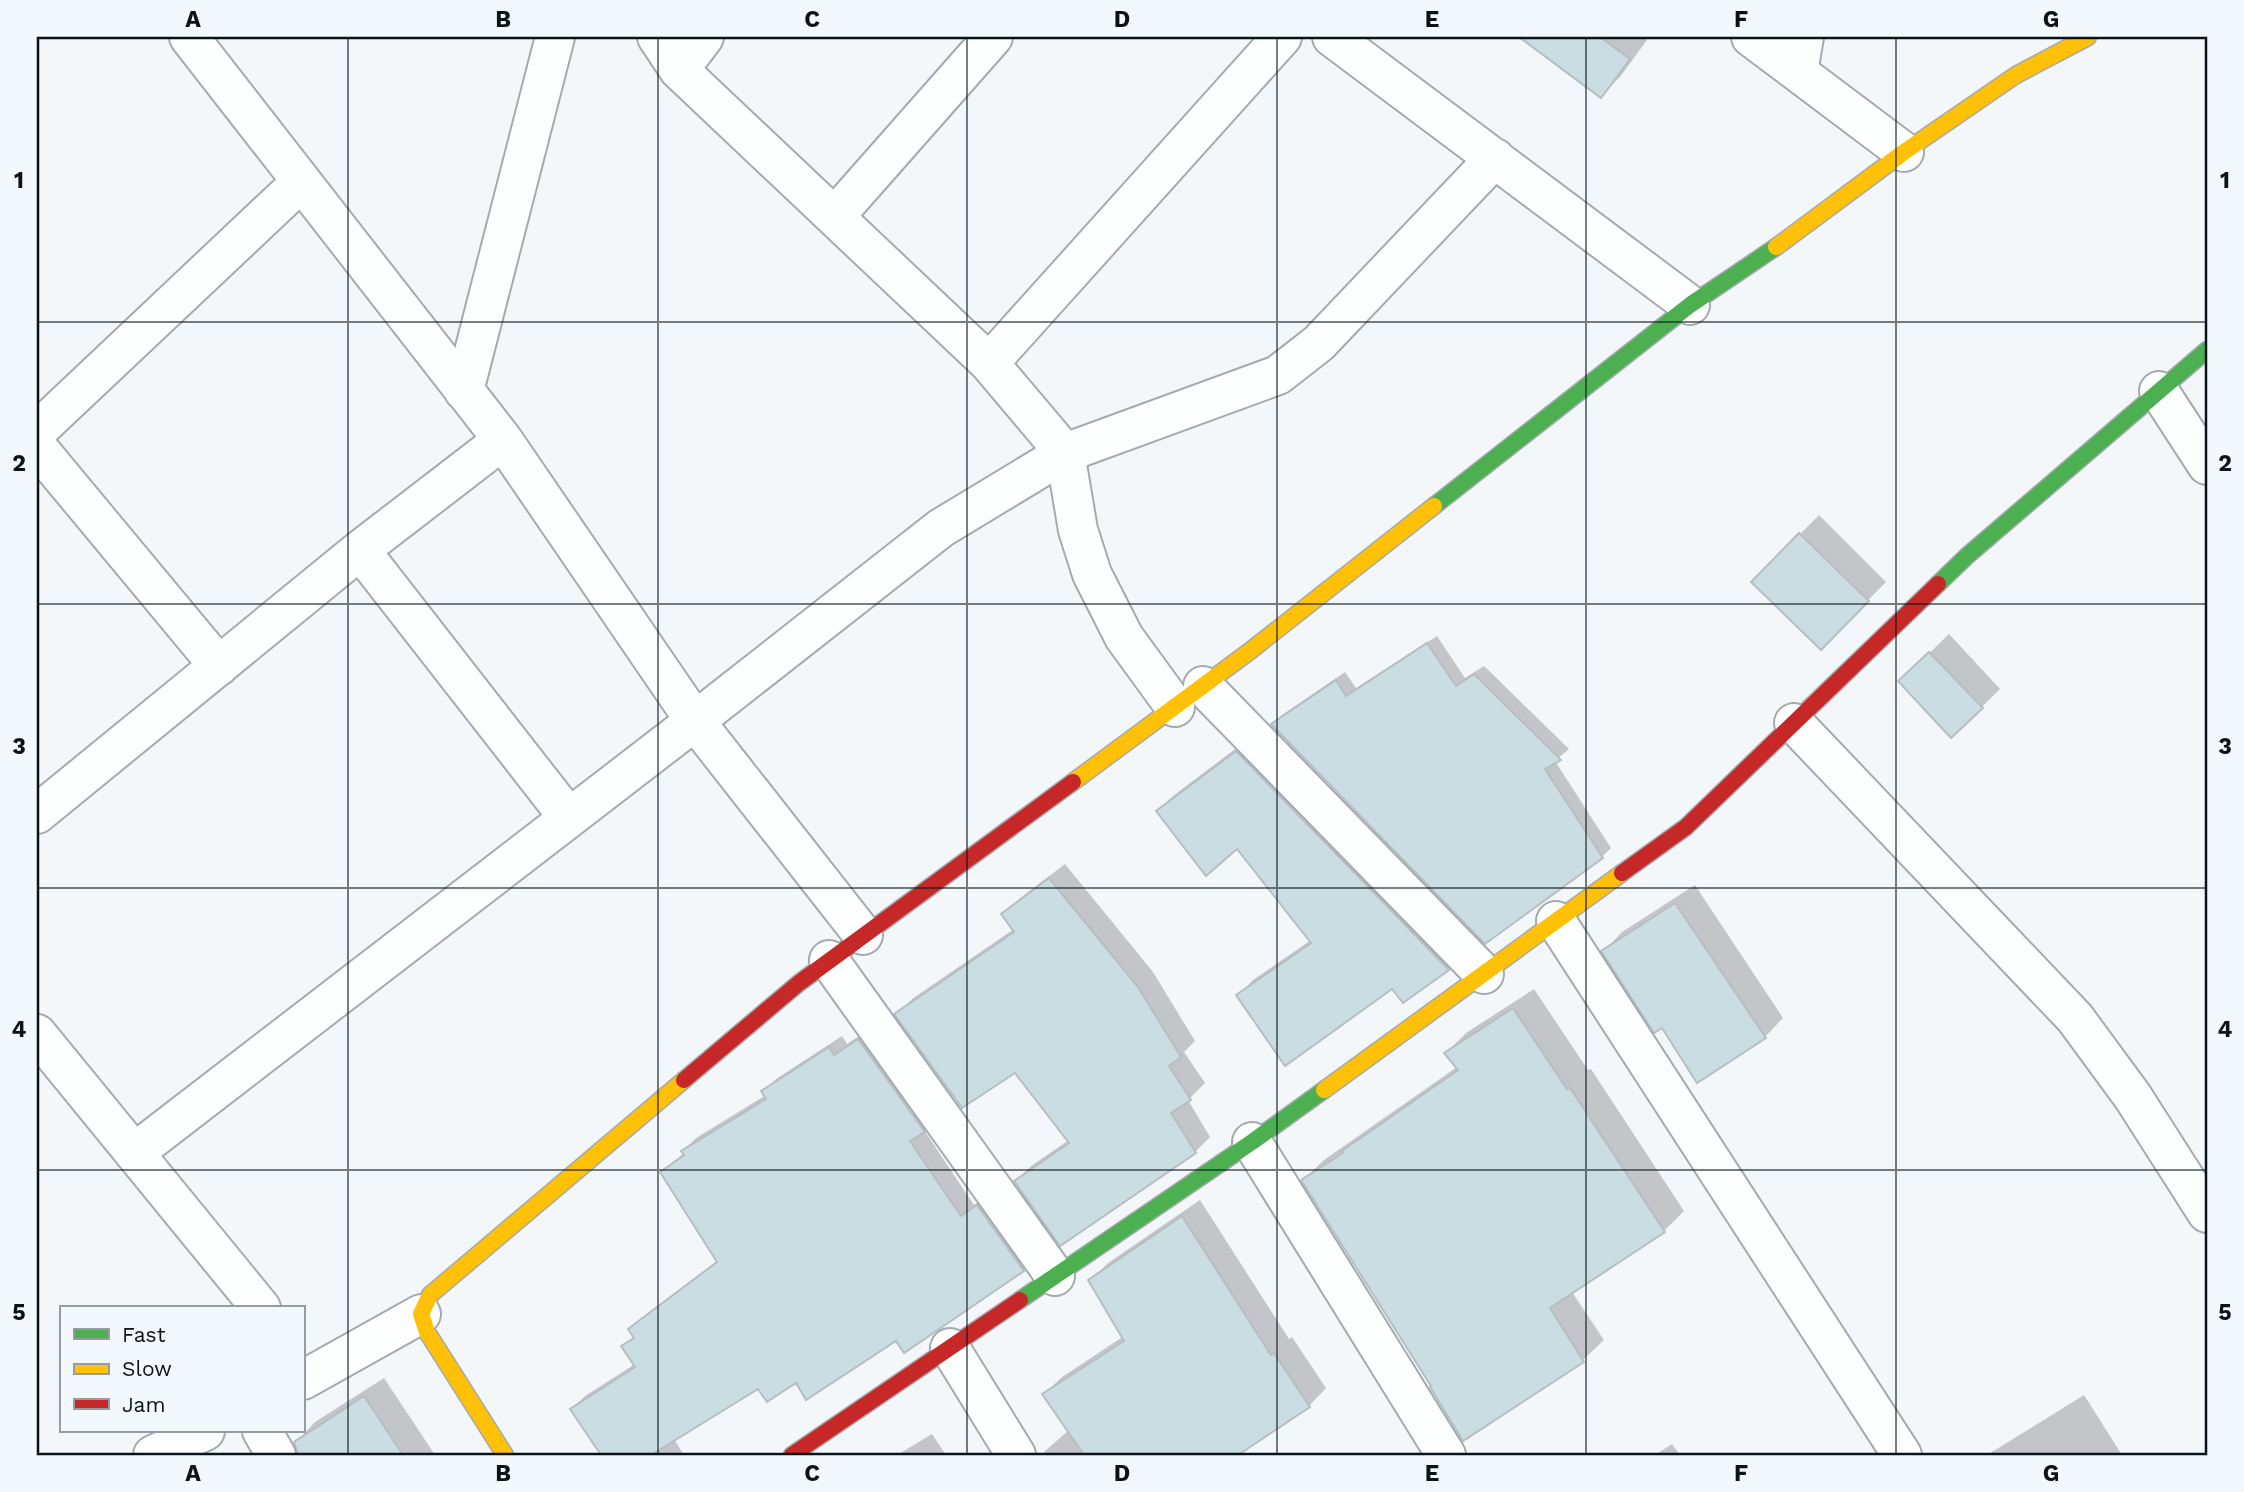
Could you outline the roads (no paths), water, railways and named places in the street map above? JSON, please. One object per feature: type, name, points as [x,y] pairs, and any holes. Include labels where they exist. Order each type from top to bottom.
[{"type":"street","points":[[189,37],[503,440],[695,721],[863,935]]},
{"type":"street","points":[[464,391],[555,37]]},
{"type":"street","points":[[657,37],[679,70],[836,215],[989,363],[1065,453],[1078,530],[1092,574],[1124,636],[1484,974]]},
{"type":"street","points":[[679,70],[704,37]]},
{"type":"street","points":[[836,215],[993,37]]},
{"type":"street","points":[[989,363],[1282,37]]},
{"type":"street","points":[[1332,37],[1690,305]]},
{"type":"street","points":[[1751,37],[1801,54],[1904,152]]},
{"type":"street","points":[[307,1370],[421,1314],[429,1295],[789,991],[1189,697],[1690,305],[1785,241],[1904,152],[2016,75],[2088,37]]},
{"type":"street","points":[[134,1153],[941,528],[1065,453],[1278,375],[1319,343],[1495,158]]},
{"type":"street","points":[[37,430],[301,182]]},
{"type":"street","points":[[792,1455],[1252,1142],[1686,827],[1967,556],[2207,350]]},
{"type":"street","points":[[2159,391],[2207,465]]},
{"type":"street","points":[[37,814],[360,550],[503,440]]},
{"type":"street","points":[[37,447],[219,666]]},
{"type":"street","points":[[360,550],[569,818]]},
{"type":"street","points":[[1794,723],[2075,1018],[2133,1097],[2207,1213]]},
{"type":"street","points":[[1556,921],[1902,1455]]},
{"type":"street","points":[[829,960],[1055,1276]]},
{"type":"street","points":[[37,1034],[259,1306]]},
{"type":"street","points":[[1252,1142],[1446,1455]]},
{"type":"street","points":[[421,1314],[427,1332],[505,1455]]},
{"type":"street","points":[[950,1348],[1016,1455]]},
{"type":"street","points":[[153,1455],[203,1432]]},
{"type":"street","points":[[263,1432],[276,1455]]}]
